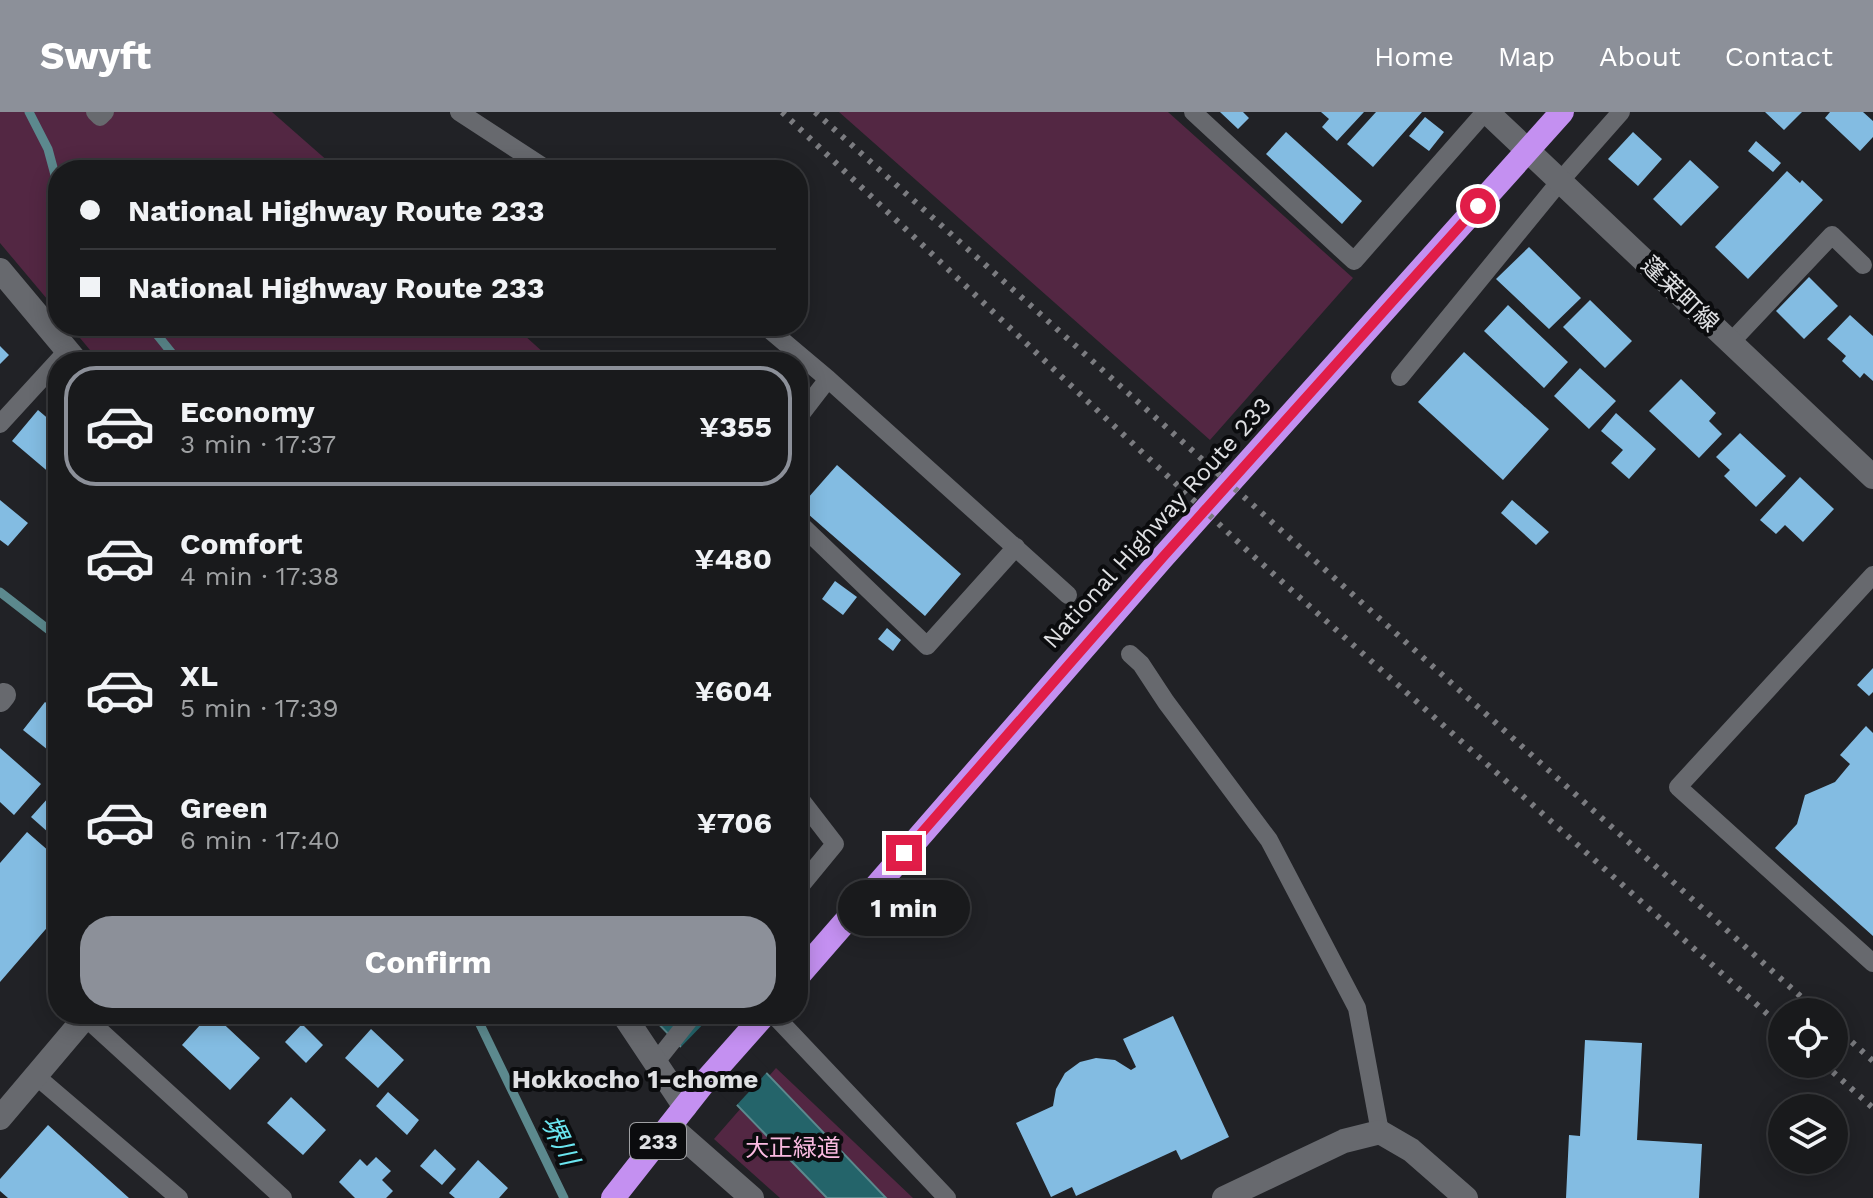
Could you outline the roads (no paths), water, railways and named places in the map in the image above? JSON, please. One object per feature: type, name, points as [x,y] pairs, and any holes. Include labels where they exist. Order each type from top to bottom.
[{"type":"highway","name":"National Highway Route 233","points":[[808,965],[1163,557],[1562,112]]},
{"type":"highway","name":"233","points":[[613,1198],[702,1085],[756,1024]]},
{"type":"street","name":"蓬莱町線","points":[[1486,112],[1873,477]]},
{"type":"street","points":[[0,270],[48,327]]},
{"type":"street","points":[[55,336],[69,352]]},
{"type":"street","points":[[0,1118],[80,1024]]},
{"type":"street","points":[[632,1024],[660,1056],[677,1116],[752,1198]]},
{"type":"street","points":[[1224,1198],[1344,1141],[1380,1132],[1411,1150],[1466,1198]]},
{"type":"lane","points":[[95,112],[100,117],[105,112]]},
{"type":"lane","points":[[459,112],[533,160]]},
{"type":"lane","points":[[1193,112],[1354,261],[1486,112]]},
{"type":"lane","points":[[1400,377],[1561,180],[1621,112]]},
{"type":"lane","points":[[1731,342],[1832,235],[1863,265]]},
{"type":"lane","points":[[777,336],[796,352]]},
{"type":"lane","points":[[808,362],[1068,595]]},
{"type":"lane","points":[[0,424],[48,379]]},
{"type":"lane","points":[[808,405],[828,379]]},
{"type":"lane","points":[[808,532],[927,646],[1016,547]]},
{"type":"lane","points":[[1873,575],[1678,787],[1873,963]]},
{"type":"lane","points":[[1130,654],[1141,664],[1269,840],[1357,1008],[1380,1132]]},
{"type":"lane","points":[[808,809],[835,844],[808,877]]},
{"type":"lane","points":[[96,1024],[283,1198]]},
{"type":"lane","points":[[660,1056],[686,1024]]},
{"type":"lane","points":[[782,1024],[947,1198]]},
{"type":"lane","points":[[36,1076],[179,1198]]},
{"type":"water","points":[[659,1024],[720,1024],[886,1198],[827,1198]]},
{"type":"waterway","points":[[29,112],[51,160]]},
{"type":"waterway","points":[[158,336],[171,352]]},
{"type":"waterway","name":"堺川","points":[[0,592],[48,629]]},
{"type":"waterway","name":"堺川","points":[[480,1024],[564,1198]]},
{"type":"railway","points":[[782,112],[1251,554],[1768,1015]]},
{"type":"railway","points":[[815,112],[1802,998]]},
{"type":"railway","points":[[1848,1039],[1873,1061]]},
{"type":"railway","points":[[1840,1078],[1873,1108]]},
{"type":"district","name":"Hokkocho 1-chome","points":[[635,1079]]},
{"type":"park label","name":"大正緑道","points":[[793,1148]]}]
